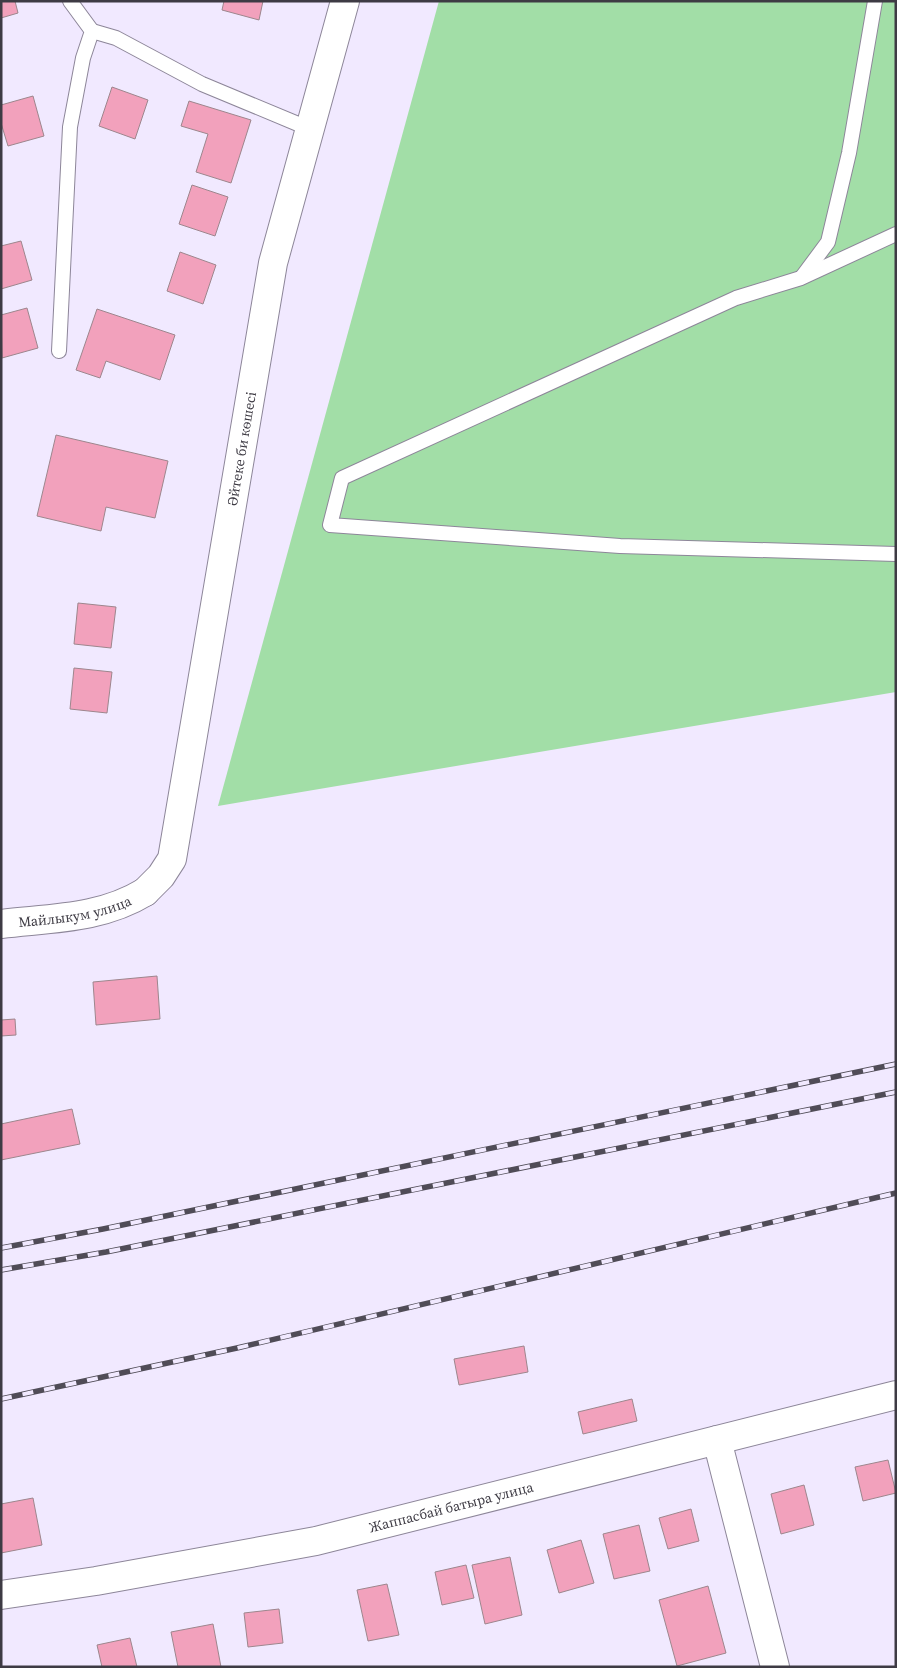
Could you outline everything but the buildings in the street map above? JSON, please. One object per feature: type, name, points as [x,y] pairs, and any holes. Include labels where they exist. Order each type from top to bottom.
[{"type":"street","name":"Әйтеке би көшесі","points":[[145,892],[162,876],[172,859],[273,263],[345,1]]},
{"type":"street","name":"Майлыкум улица","points":[[1,924],[103,912],[126,904],[145,892]]},
{"type":"street","name":"Жаппасбай батыра улица","points":[[1,1595],[106,1579],[316,1541],[896,1395]]},
{"type":"street","points":[[717,1440],[775,1667]]},
{"type":"lane","points":[[70,1],[92,31],[116,38],[202,84],[310,129]]},
{"type":"lane","points":[[801,278],[828,242],[850,153],[874,1]]},
{"type":"lane","points":[[59,351],[70,127],[83,58],[92,31]]},
{"type":"lane","points":[[896,234],[801,278],[736,298],[342,478],[330,525],[620,546],[896,554]]},
{"type":"green space","points":[[439,1],[896,1],[896,692],[218,806]]},
{"type":"railway","points":[[1,1248],[103,1229],[896,1064]]},
{"type":"railway","points":[[1,1270],[106,1252],[896,1092]]},
{"type":"railway","points":[[1,1399],[237,1348],[896,1193]]}]
